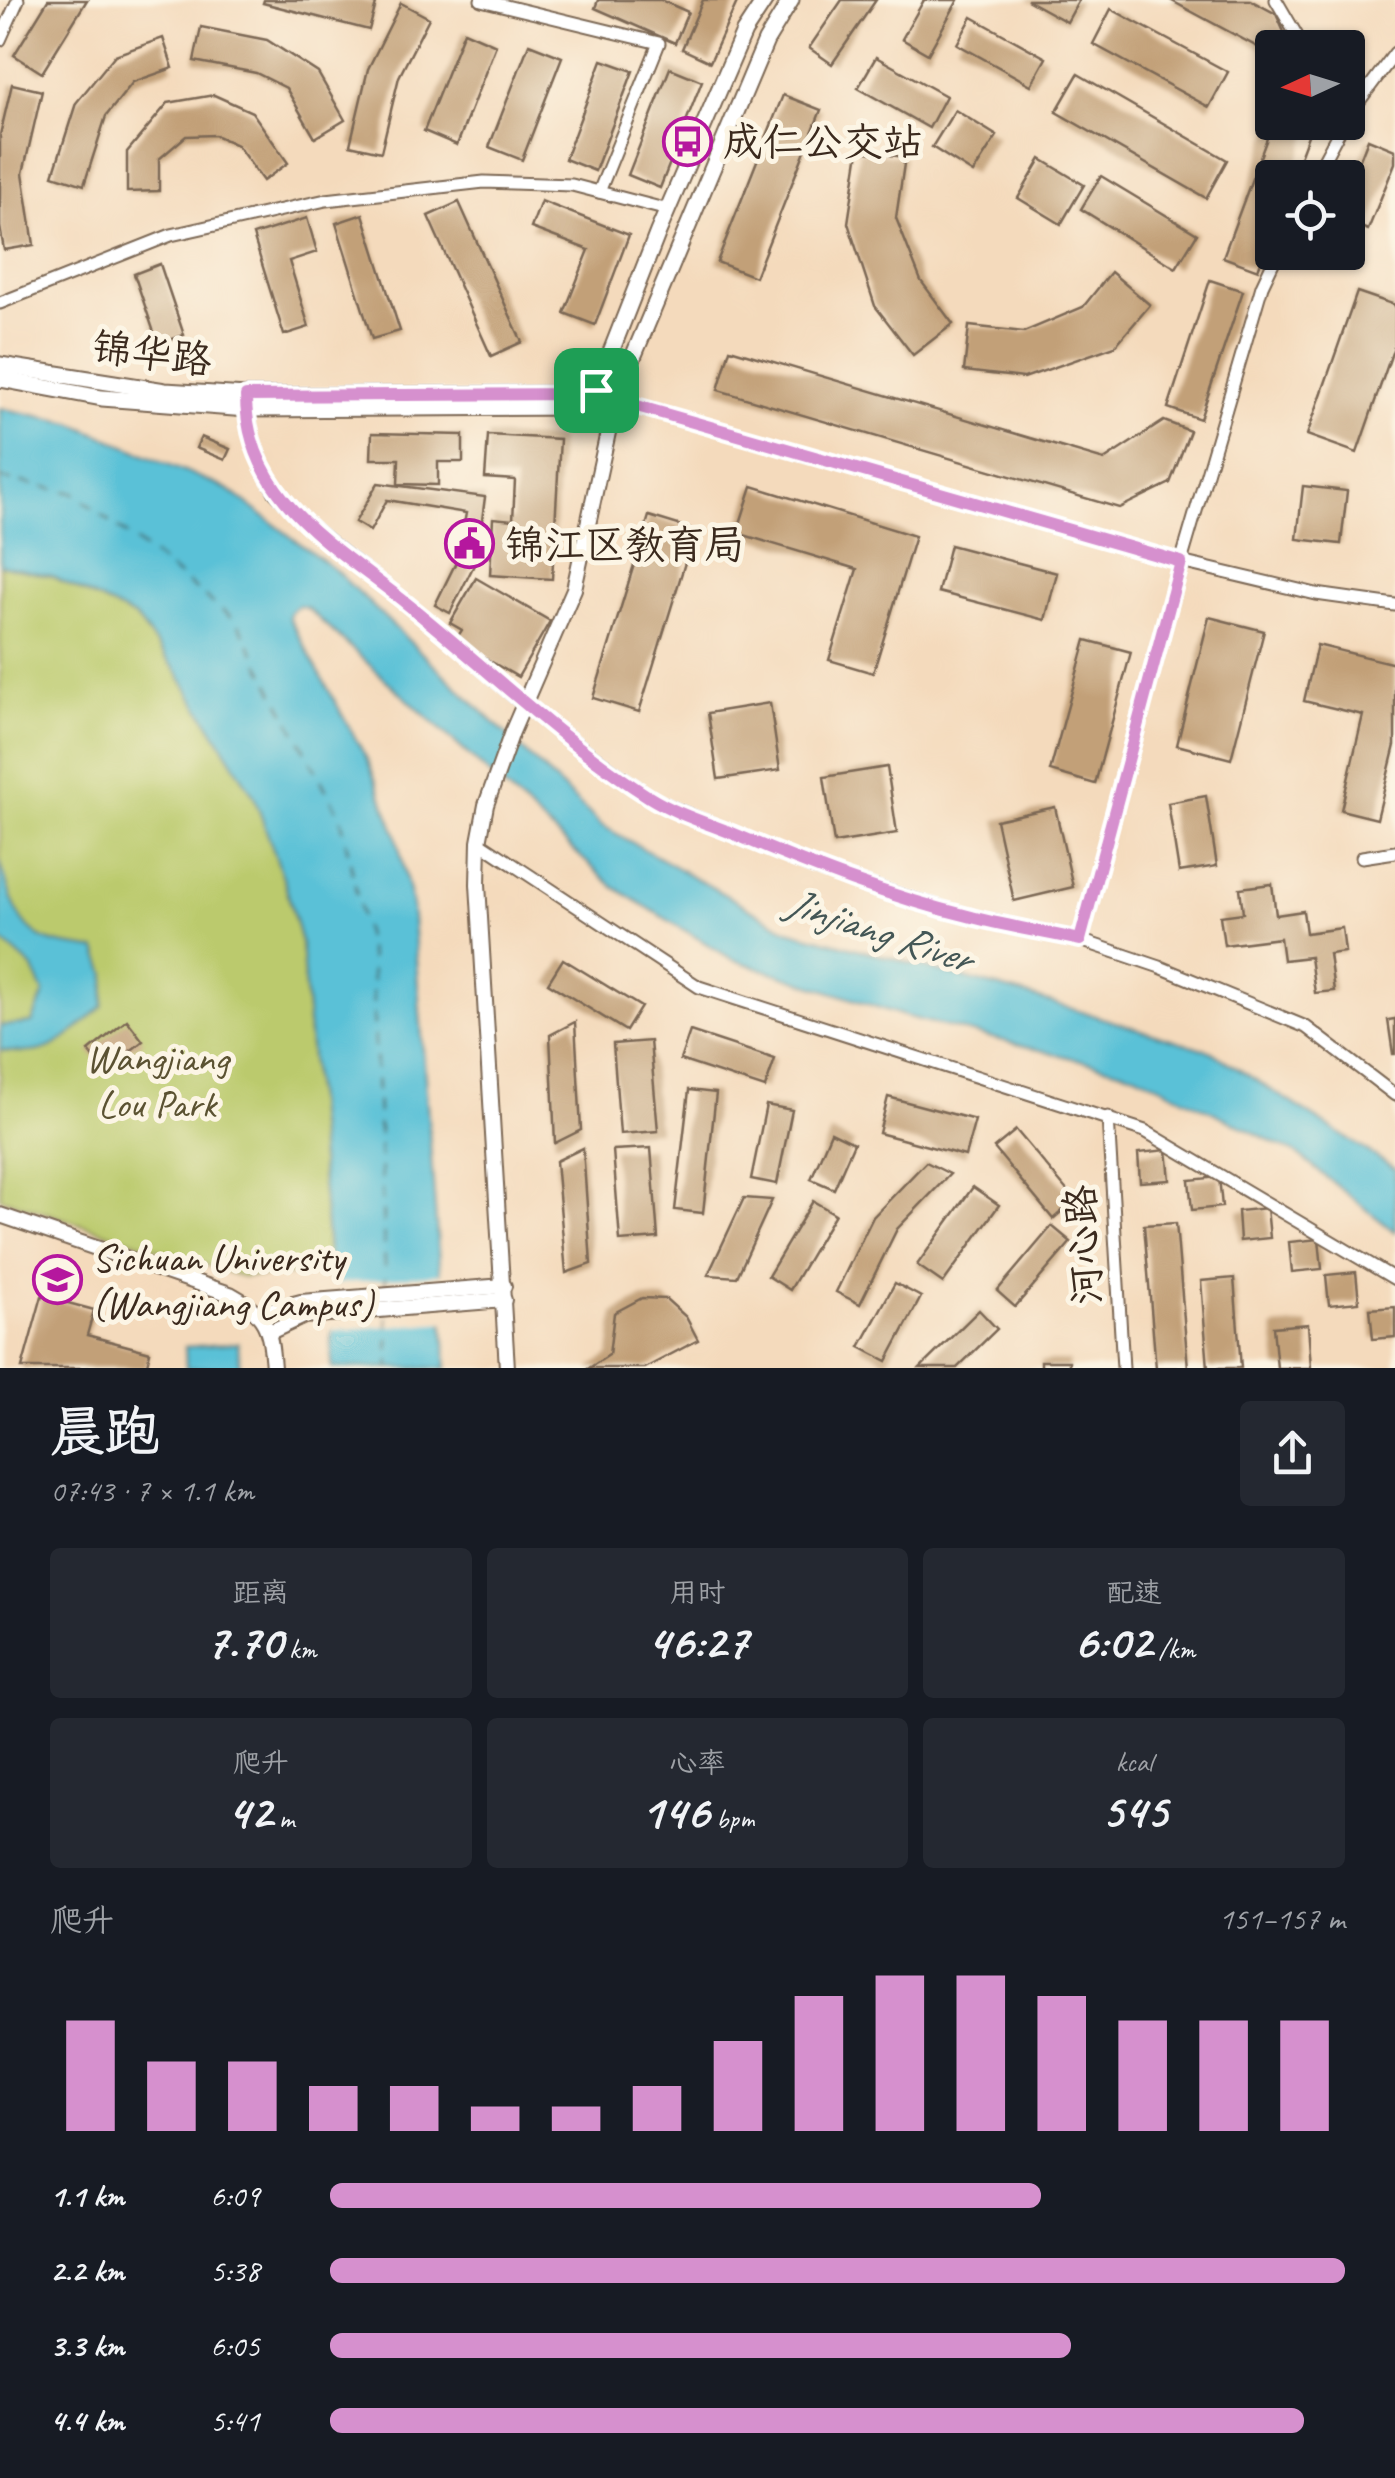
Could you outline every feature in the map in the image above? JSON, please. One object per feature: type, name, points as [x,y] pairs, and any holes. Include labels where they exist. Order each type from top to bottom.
[{"type":"main road","points":[[596,390],[744,32],[765,0]]},
{"type":"main road","points":[[0,379],[102,398],[246,403],[584,408],[616,400],[766,41],[792,0]]},
{"type":"main road","name":"锦华路","points":[[0,365],[246,403],[580,394],[596,390]]},
{"type":"street","points":[[0,40],[18,0]]},
{"type":"street","points":[[481,0],[659,43],[599,192]]},
{"type":"street","points":[[1276,0],[1294,30]]},
{"type":"street","points":[[1365,89],[1395,53]]},
{"type":"street","points":[[0,303],[171,235],[326,200],[484,182],[572,185],[668,210]]},
{"type":"street","points":[[1080,940],[1181,562],[1270,270]]},
{"type":"street","points":[[596,390],[616,400],[1181,562],[1316,594],[1395,604]]},
{"type":"street","points":[[508,1368],[478,884],[479,842],[486,806],[512,732],[574,588],[616,400]]},
{"type":"street","points":[[246,403],[250,434],[276,493],[298,516],[524,706],[652,799],[796,860],[967,916],[1080,940],[1160,967],[1306,1026],[1395,1096]]},
{"type":"street","points":[[479,842],[699,988],[1146,1131],[1395,1279]]},
{"type":"street","points":[[1362,857],[1395,852]]},
{"type":"street","name":"河心路","points":[[1108,1117],[1124,1368]]},
{"type":"street","points":[[0,1215],[230,1294],[258,1313],[270,1332],[273,1368]]},
{"type":"street","points":[[258,1313],[504,1293]]},
{"type":"street","points":[[270,1332],[302,1309]]},
{"type":"green space","name":"Wangjiang Lou Park","points":[[0,565],[51,576],[136,618],[178,673],[255,796],[301,942],[330,1273],[243,1277],[0,1198]]},
{"type":"water","points":[[0,408],[72,423],[229,490],[335,570],[601,825],[788,930],[1023,994],[1210,1051],[1395,1169],[1395,1232],[1297,1154],[1136,1074],[904,1016],[732,959],[614,887],[307,608],[298,606],[289,618],[368,761],[396,834],[412,905],[447,1368],[332,1368],[330,1273],[301,942],[284,880],[254,796],[178,673],[136,618],[51,576],[0,565]]},
{"type":"water","points":[[0,861],[11,896],[29,928],[49,941],[97,950],[106,974],[103,1006],[57,1044],[33,1052],[0,1050],[0,1026],[32,1023],[44,993],[32,967],[0,939]]},
{"type":"water","points":[[238,1343],[240,1368],[186,1368],[185,1347]]},
{"type":"pier","points":[[445,1273],[449,1322],[326,1331],[325,1285]]},
{"type":"building","points":[[48,0],[87,0],[42,73],[14,55]]},
{"type":"building","points":[[361,0],[376,4],[369,30],[263,3]]},
{"type":"building","points":[[598,0],[661,0],[688,12],[675,43],[595,8]]},
{"type":"building","points":[[703,0],[738,0],[710,62],[682,49]]},
{"type":"building","points":[[842,0],[876,0],[832,64],[809,48]]},
{"type":"building","points":[[924,0],[958,0],[928,54],[902,39]]},
{"type":"building","points":[[1027,0],[1079,0],[1067,22]]},
{"type":"building","points":[[1170,0],[1250,0],[1276,14],[1283,30],[1255,30],[1255,46]]},
{"type":"building","points":[[401,3],[429,18],[399,77],[381,152],[350,145],[368,69]]},
{"type":"building","points":[[1111,9],[1228,72],[1209,107],[1093,44]]},
{"type":"building","points":[[972,17],[1046,58],[1031,85],[957,44]]},
{"type":"building","points":[[201,27],[267,40],[318,73],[345,120],[315,138],[286,88],[256,73],[194,61]]},
{"type":"building","points":[[464,31],[496,45],[457,145],[424,131]]},
{"type":"building","points":[[163,38],[173,68],[133,82],[106,116],[84,185],[53,175],[76,103],[115,55]]},
{"type":"building","points":[[529,44],[562,57],[522,160],[489,147]]},
{"type":"building","points":[[876,57],[946,96],[929,128],[858,88]]},
{"type":"building","points":[[602,60],[633,71],[595,171],[565,159]]},
{"type":"building","points":[[670,68],[702,81],[660,188],[628,175]]},
{"type":"building","points":[[1078,74],[1227,160],[1206,198],[1056,112]]},
{"type":"building","points":[[12,84],[42,91],[23,173],[34,245],[4,250],[0,227],[0,135]]},
{"type":"building","points":[[214,95],[252,112],[288,163],[263,181],[237,145],[215,135],[186,136],[159,159],[159,191],[127,192],[127,152],[168,103]]},
{"type":"building","points":[[783,95],[821,110],[755,277],[717,262]]},
{"type":"building","points":[[955,110],[997,136],[973,173],[932,147]]},
{"type":"building","points":[[1368,139],[1395,150],[1395,163],[1368,230],[1365,160],[1360,160]]},
{"type":"building","points":[[1266,140],[1306,140],[1299,160],[1259,160]]},
{"type":"building","points":[[859,151],[905,157],[896,218],[921,281],[953,324],[913,355],[875,306],[848,223]]},
{"type":"building","points":[[1041,159],[1084,185],[1061,224],[1018,198]]},
{"type":"building","points":[[1255,171],[1255,269],[1223,257]]},
{"type":"building","points":[[1101,176],[1197,234],[1176,268],[1081,209]]},
{"type":"building","points":[[541,201],[629,235],[595,325],[564,313],[589,250],[531,228]]},
{"type":"building","points":[[459,202],[522,342],[491,356],[428,216]]},
{"type":"building","points":[[363,214],[400,331],[372,339],[336,223]]},
{"type":"building","points":[[307,218],[317,252],[289,261],[309,327],[284,335],[253,235]]},
{"type":"building","points":[[160,264],[184,335],[158,344],[134,274]]},
{"type":"building","points":[[1111,272],[1150,305],[1115,346],[1024,378],[964,371],[969,326],[1024,332],[1083,307]]},
{"type":"building","points":[[1210,280],[1243,291],[1200,419],[1168,408]]},
{"type":"building","points":[[1357,292],[1395,305],[1395,344],[1357,453],[1307,435]]},
{"type":"building","points":[[730,349],[1104,460],[1164,421],[1190,431],[1170,483],[1119,508],[718,390]]},
{"type":"building","points":[[372,433],[463,435],[463,462],[438,462],[438,485],[398,484],[399,459],[371,459]]},
{"type":"building","points":[[488,435],[560,439],[552,579],[490,575],[493,518],[513,520],[515,480],[485,478]]},
{"type":"building","points":[[201,437],[230,449],[225,460],[196,448]]},
{"type":"building","name":"锦江区教育局","points":[[378,483],[485,497],[477,559],[450,613],[435,605],[458,558],[466,513],[387,500],[370,531],[355,522]]},
{"type":"building","points":[[752,486],[915,536],[873,673],[829,660],[857,569],[737,533]]},
{"type":"building","points":[[1303,486],[1347,491],[1341,544],[1297,539]]},
{"type":"building","points":[[649,516],[695,530],[639,712],[593,698]]},
{"type":"building","points":[[950,545],[1057,573],[1045,620],[938,592]]},
{"type":"building","points":[[476,578],[550,621],[518,677],[455,641],[462,630],[450,623]]},
{"type":"building","points":[[1209,617],[1264,631],[1231,759],[1177,745]]},
{"type":"building","points":[[1086,640],[1131,652],[1095,784],[1050,771]]},
{"type":"building","points":[[1317,645],[1395,664],[1395,745],[1377,819],[1341,810],[1363,715],[1304,701]]},
{"type":"building","points":[[770,703],[780,770],[718,779],[708,713]]},
{"type":"building","points":[[887,767],[897,833],[834,843],[824,777]]},
{"type":"building","points":[[1206,796],[1217,866],[1179,872],[1168,803]]},
{"type":"building","points":[[1055,807],[1073,887],[1014,901],[996,820]]},
{"type":"building","points":[[1272,884],[1276,915],[1303,911],[1306,933],[1342,928],[1345,952],[1329,954],[1334,991],[1315,993],[1310,957],[1283,960],[1280,938],[1224,945],[1220,916],[1243,913],[1240,888]]},
{"type":"building","points":[[563,959],[641,1007],[626,1031],[548,983]]},
{"type":"building","points":[[1395,1019],[1395,1054],[1393,1054],[1388,1020]]},
{"type":"building","points":[[127,1020],[143,1041],[105,1071],[89,1051]]},
{"type":"building","points":[[575,1022],[581,1130],[555,1143],[550,1035]]},
{"type":"building","points":[[690,1031],[775,1059],[765,1088],[680,1060]]},
{"type":"building","points":[[650,1041],[658,1131],[620,1134],[613,1044]]},
{"type":"building","points":[[689,1090],[716,1093],[703,1213],[675,1210]]},
{"type":"building","points":[[888,1097],[975,1120],[965,1156],[879,1133]]},
{"type":"building","points":[[766,1105],[792,1110],[777,1184],[751,1179]]},
{"type":"building","points":[[1016,1130],[1075,1200],[1053,1219],[994,1148]]},
{"type":"building","points":[[831,1132],[854,1143],[834,1189],[811,1179]]},
{"type":"building","points":[[583,1148],[591,1264],[566,1273],[556,1161]]},
{"type":"building","points":[[651,1148],[658,1238],[620,1241],[613,1150]]},
{"type":"building","points":[[1167,1150],[1170,1180],[1140,1182],[1138,1153]]},
{"type":"building","points":[[926,1162],[950,1174],[897,1229],[860,1304],[836,1292],[873,1217]]},
{"type":"building","points":[[1219,1177],[1222,1207],[1192,1210],[1189,1180]]},
{"type":"building","points":[[973,1187],[999,1205],[943,1283],[917,1265]]},
{"type":"building","points":[[744,1198],[772,1200],[737,1277],[708,1275]]},
{"type":"building","points":[[813,1201],[835,1214],[790,1290],[768,1276]]},
{"type":"building","points":[[1267,1208],[1270,1238],[1240,1241],[1238,1211]]},
{"type":"building","points":[[1176,1223],[1188,1368],[1156,1368],[1144,1225]]},
{"type":"building","points":[[1052,1226],[1071,1242],[1015,1307],[997,1291]]},
{"type":"building","points":[[1319,1239],[1322,1269],[1292,1272],[1289,1242]]},
{"type":"building","points":[[1356,1272],[1359,1302],[1329,1305],[1326,1275]]},
{"type":"building","points":[[1234,1278],[1241,1368],[1208,1368],[1201,1281]]},
{"type":"building","points":[[895,1283],[921,1297],[887,1361],[860,1347]]},
{"type":"building","points":[[42,1296],[94,1310],[87,1335],[150,1352],[146,1368],[22,1368]]},
{"type":"building","points":[[642,1298],[666,1299],[686,1317],[698,1340],[645,1368],[589,1368],[609,1355],[614,1313]]},
{"type":"building","points":[[1395,1307],[1395,1337],[1373,1339],[1370,1309]]},
{"type":"building","points":[[979,1310],[997,1329],[957,1368],[920,1368]]},
{"type":"building","points":[[1308,1324],[1311,1368],[1277,1368],[1273,1327]]},
{"type":"building","points":[[1041,1361],[1069,1361],[1069,1368],[1041,1368]]},
{"type":"ferry route","points":[[0,478],[74,493],[238,623],[341,818],[371,962],[386,1288]]},
{"type":"ferry route","points":[[387,1316],[390,1368]]},
{"type":"place","name":"成仁公交站","points":[[688,141]]},
{"type":"place","name":"锦江区教育局","points":[[470,544]]},
{"type":"place","name":"Sichuan University (Wangjiang Campus)","points":[[57,1280]]},
{"type":"route","points":[[596,390],[616,400],[1181,562],[1080,940],[967,916],[814,868],[652,799],[524,706],[298,516],[276,493],[262,466],[246,409],[246,396],[580,394],[596,390]]},
{"type":"water label","name":"Jinjiang River","points":[[879,929]]}]
